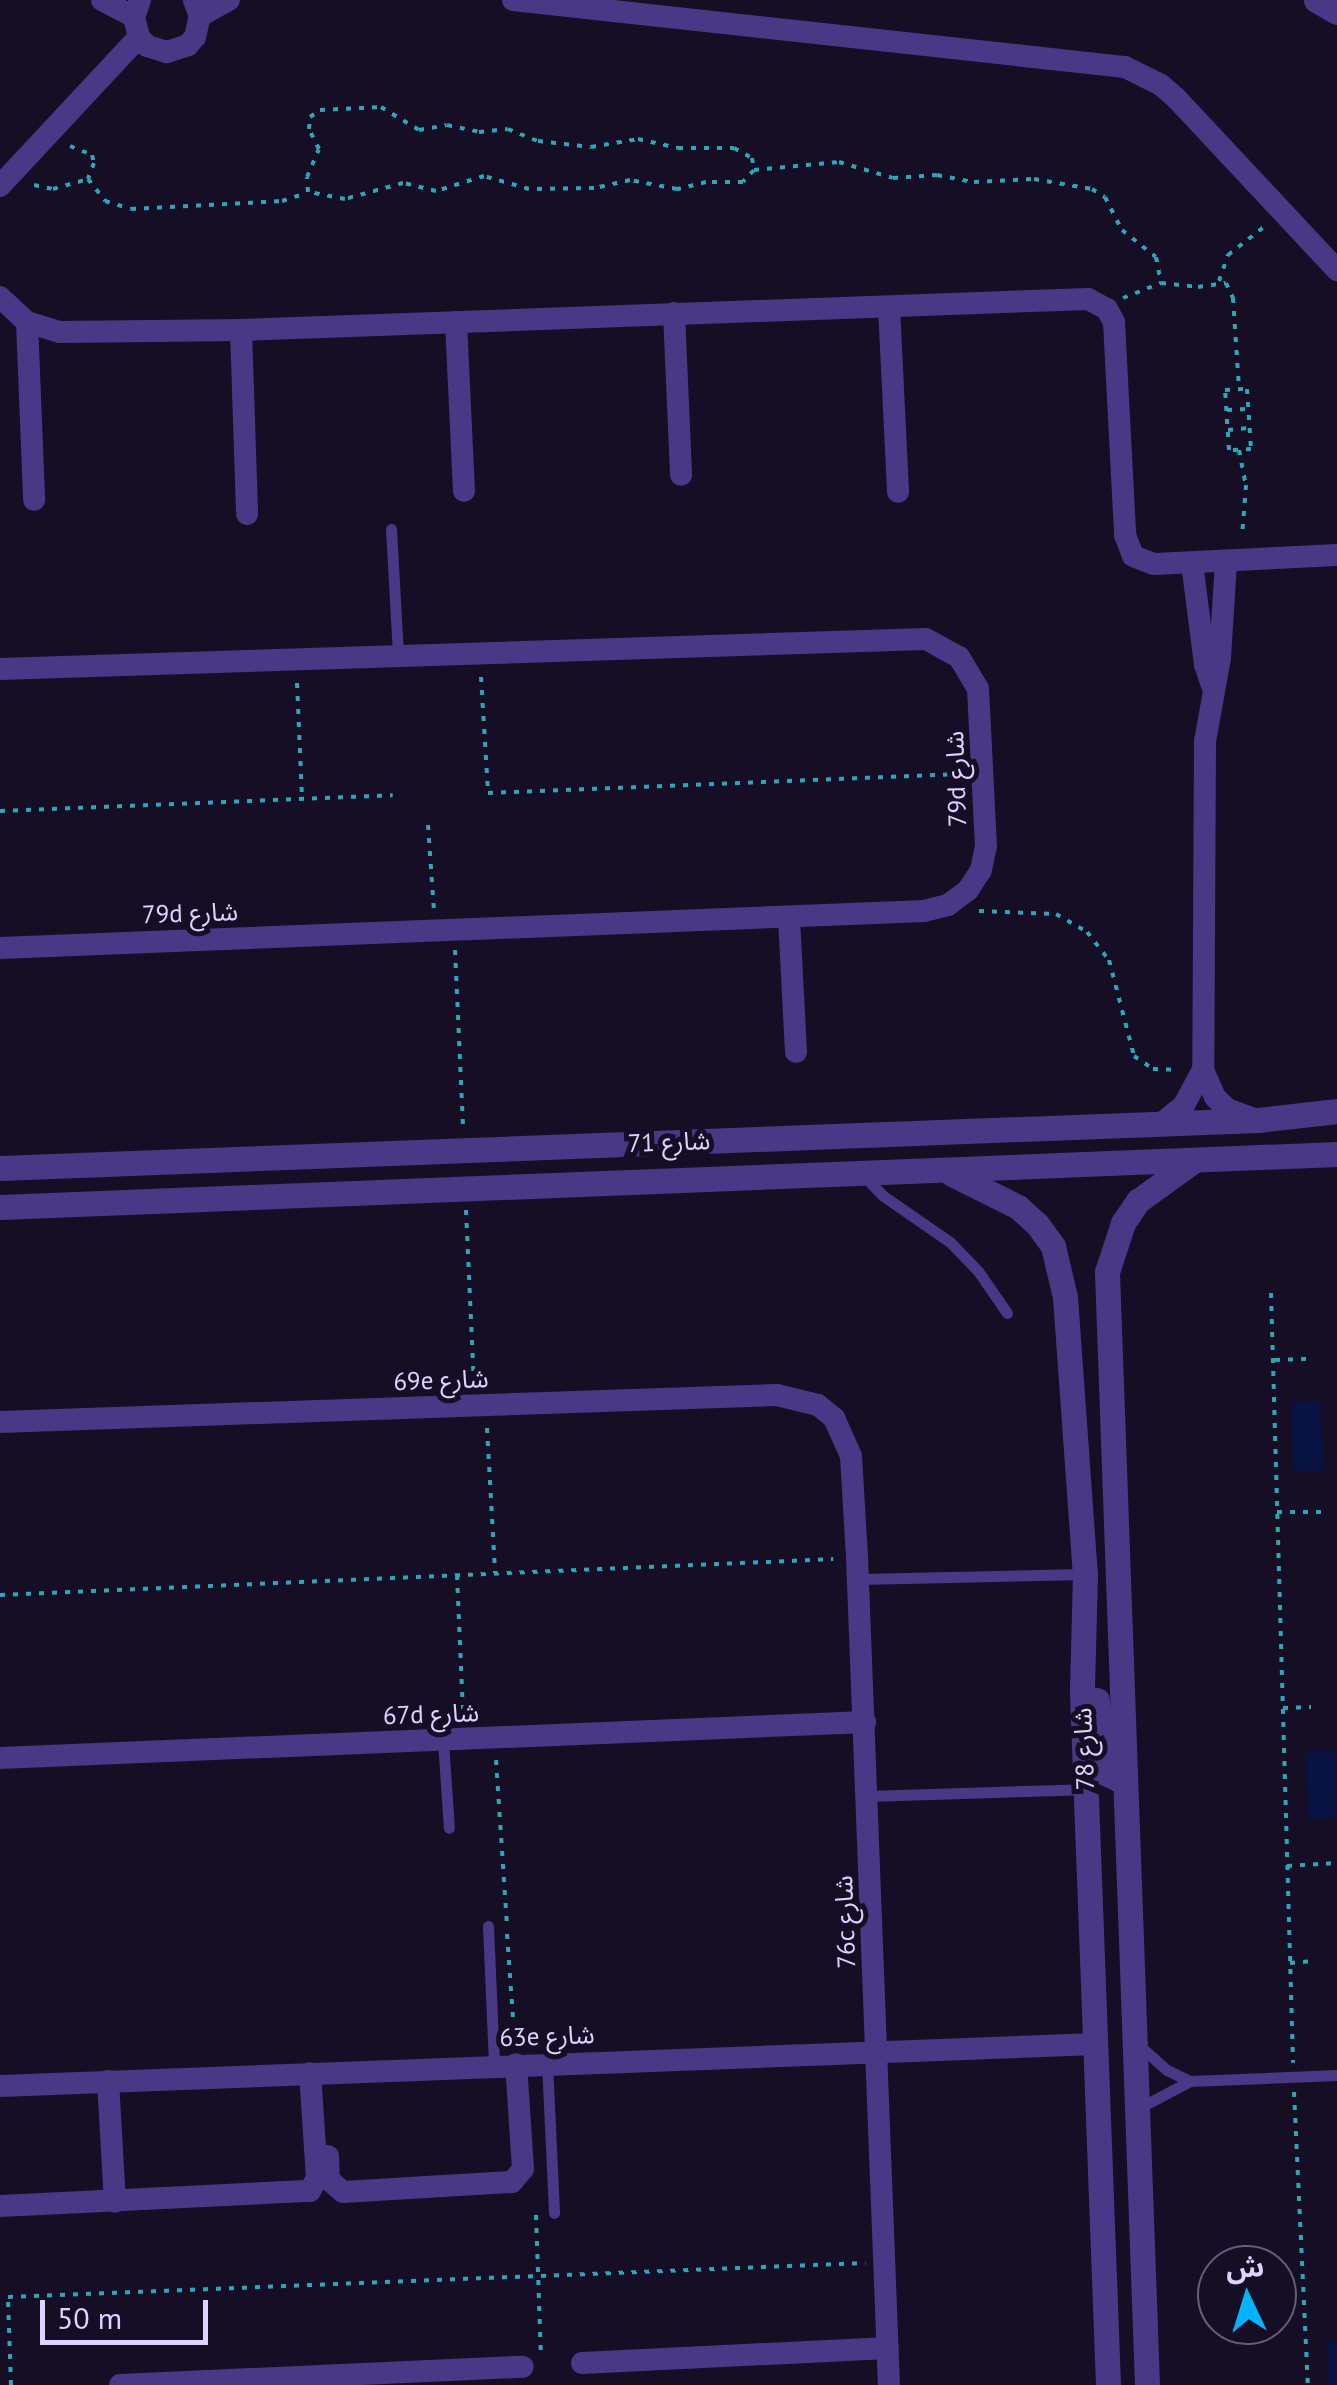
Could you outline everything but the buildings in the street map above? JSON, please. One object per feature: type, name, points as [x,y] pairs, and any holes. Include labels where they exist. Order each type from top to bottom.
[{"type":"street","points":[[102,0],[138,18],[156,50],[178,50],[195,37],[196,4],[229,0]]},
{"type":"street","points":[[514,0],[1125,67],[1161,85],[1176,98],[1337,270]]},
{"type":"street","points":[[1316,0],[1337,12]]},
{"type":"street","points":[[7,178],[49,134],[138,18]]},
{"type":"street","points":[[0,297],[27,322],[60,332],[241,330],[1088,298],[1107,309],[1114,329],[1126,546],[1142,562],[1337,556]]},
{"type":"street","points":[[889,307],[898,492]]},
{"type":"street","points":[[674,313],[681,475]]},
{"type":"street","points":[[27,322],[34,500]]},
{"type":"street","points":[[456,322],[464,491]]},
{"type":"street","points":[[241,330],[248,514]]},
{"type":"street","points":[[1234,562],[1205,740],[1203,1070],[1215,1097],[1227,1109],[1258,1120]]},
{"type":"street","points":[[1192,563],[1205,665],[1212,684]]},
{"type":"street","name":"79d شارع","points":[[0,669],[926,639],[949,649],[973,677],[980,702],[985,858],[976,880],[959,898],[924,911],[0,948]]},
{"type":"street","points":[[790,918],[796,1052]]},
{"type":"street","points":[[1162,1123],[1184,1105],[1203,1070]]},
{"type":"street","name":"شارع 71","points":[[0,1168],[1258,1120],[1337,1111]]},
{"type":"street","name":"شارع 71","points":[[0,1207],[1337,1154]]},
{"type":"street","name":"شارع 78","points":[[1147,2385],[1107,1272],[1123,1223],[1138,1202],[1194,1161]]},
{"type":"street","points":[[0,1190],[63,1186],[70,1177],[68,1166]]},
{"type":"street","name":"شارع 78","points":[[948,1172],[1018,1206],[1052,1246],[1062,1271],[1085,1574],[1085,1789],[1108,2385]]},
{"type":"street","name":"69e شارع","points":[[0,1422],[798,1397],[834,1418],[851,1456]]},
{"type":"street","name":"76c شارع","points":[[851,1456],[865,1722],[889,2385]]},
{"type":"street","points":[[1082,1668],[1096,1695],[1106,1773],[1118,1779],[1124,1777]]},
{"type":"street","name":"67d شارع","points":[[0,1758],[865,1722]]},
{"type":"street","points":[[1090,1923],[1099,1916],[1110,1922],[1121,2005],[1132,2036]]},
{"type":"street","name":"63e شارع","points":[[0,2086],[1096,2044]]},
{"type":"street","points":[[317,2073],[330,2180],[337,2190],[349,2193],[518,2179],[523,2168],[505,2065]]},
{"type":"street","points":[[0,2206],[310,2191],[317,2178],[317,2073]]},
{"type":"street","points":[[108,2081],[115,2202]]},
{"type":"street","points":[[582,2363],[888,2348]]},
{"type":"street","points":[[120,2385],[318,2381],[532,2367]]},
{"type":"lane","points":[[391,528],[398,655]]},
{"type":"lane","points":[[862,1174],[882,1196],[950,1242],[978,1271],[1007,1312]]},
{"type":"lane","points":[[858,1568],[1085,1574]]},
{"type":"lane","points":[[449,1828],[453,1740]]},
{"type":"lane","points":[[868,1796],[1085,1789]]},
{"type":"lane","points":[[488,1926],[505,2065]]},
{"type":"lane","points":[[1132,2036],[1158,2062],[1190,2081]]},
{"type":"lane","points":[[546,2063],[554,2213]]},
{"type":"lane","points":[[1135,2111],[1190,2081],[1337,2075]]},
{"type":"path","points":[[308,192],[307,177],[319,148],[309,129],[310,117],[320,110],[374,107],[387,109],[406,126],[419,130],[447,125],[478,132],[508,129],[538,141],[591,147],[638,138],[678,148],[734,148],[752,158],[754,170]]},
{"type":"path","points":[[49,134],[92,155],[88,178],[105,201],[131,209],[282,200],[308,192],[344,199],[403,183],[436,191],[484,176],[529,188],[594,188],[630,180],[677,189],[706,182],[743,182],[754,170],[839,162],[893,178],[938,174],[974,182],[1034,179],[1092,189],[1105,196],[1122,230],[1156,258],[1161,282]]},
{"type":"path","points":[[7,178],[46,189],[88,178]]},
{"type":"path","points":[[1219,281],[1228,254],[1270,222]]},
{"type":"path","points":[[1107,309],[1134,291],[1161,282],[1198,287],[1219,281]]},
{"type":"path","points":[[1219,281],[1232,290],[1239,390]]},
{"type":"path","points":[[1247,389],[1248,409],[1251,449],[1229,450],[1226,390],[1247,389]]},
{"type":"path","points":[[1227,410],[1248,409]]},
{"type":"path","points":[[1228,430],[1250,428]]},
{"type":"path","points":[[1234,562],[1246,496],[1238,450]]},
{"type":"path","points":[[479,652],[488,793],[983,773]]},
{"type":"path","points":[[296,658],[302,799]]},
{"type":"path","points":[[0,812],[393,795]]},
{"type":"path","points":[[428,825],[444,931],[464,1150]]},
{"type":"path","points":[[962,911],[1038,911],[1072,922],[1087,932],[1109,960],[1134,1056],[1153,1069],[1203,1070]]},
{"type":"path","points":[[466,1190],[495,1573]]},
{"type":"path","points":[[1271,1292],[1293,2076],[1308,2385]]},
{"type":"path","points":[[1273,1360],[1310,1359]]},
{"type":"path","points":[[1277,1512],[1322,1512]]},
{"type":"path","points":[[0,1595],[495,1573],[858,1568]]},
{"type":"path","points":[[453,1740],[457,1575]]},
{"type":"path","points":[[1283,1708],[1311,1707]]},
{"type":"path","points":[[494,1738],[505,2065]]},
{"type":"path","points":[[1287,1866],[1336,1864]]},
{"type":"path","points":[[1290,1963],[1314,1961]]},
{"type":"path","points":[[532,2367],[538,2274],[535,2202]]},
{"type":"path","points":[[11,2385],[8,2297],[884,2262]]},
{"type":"shaded area","points":[[1320,1401],[1324,1470],[1294,1472],[1291,1403]]},
{"type":"shaded area","points":[[1335,1750],[1337,1818],[1309,1820],[1305,1751]]},
{"type":"shaded area","points":[[1337,2341],[1337,2385],[1329,2385],[1327,2342]]}]
